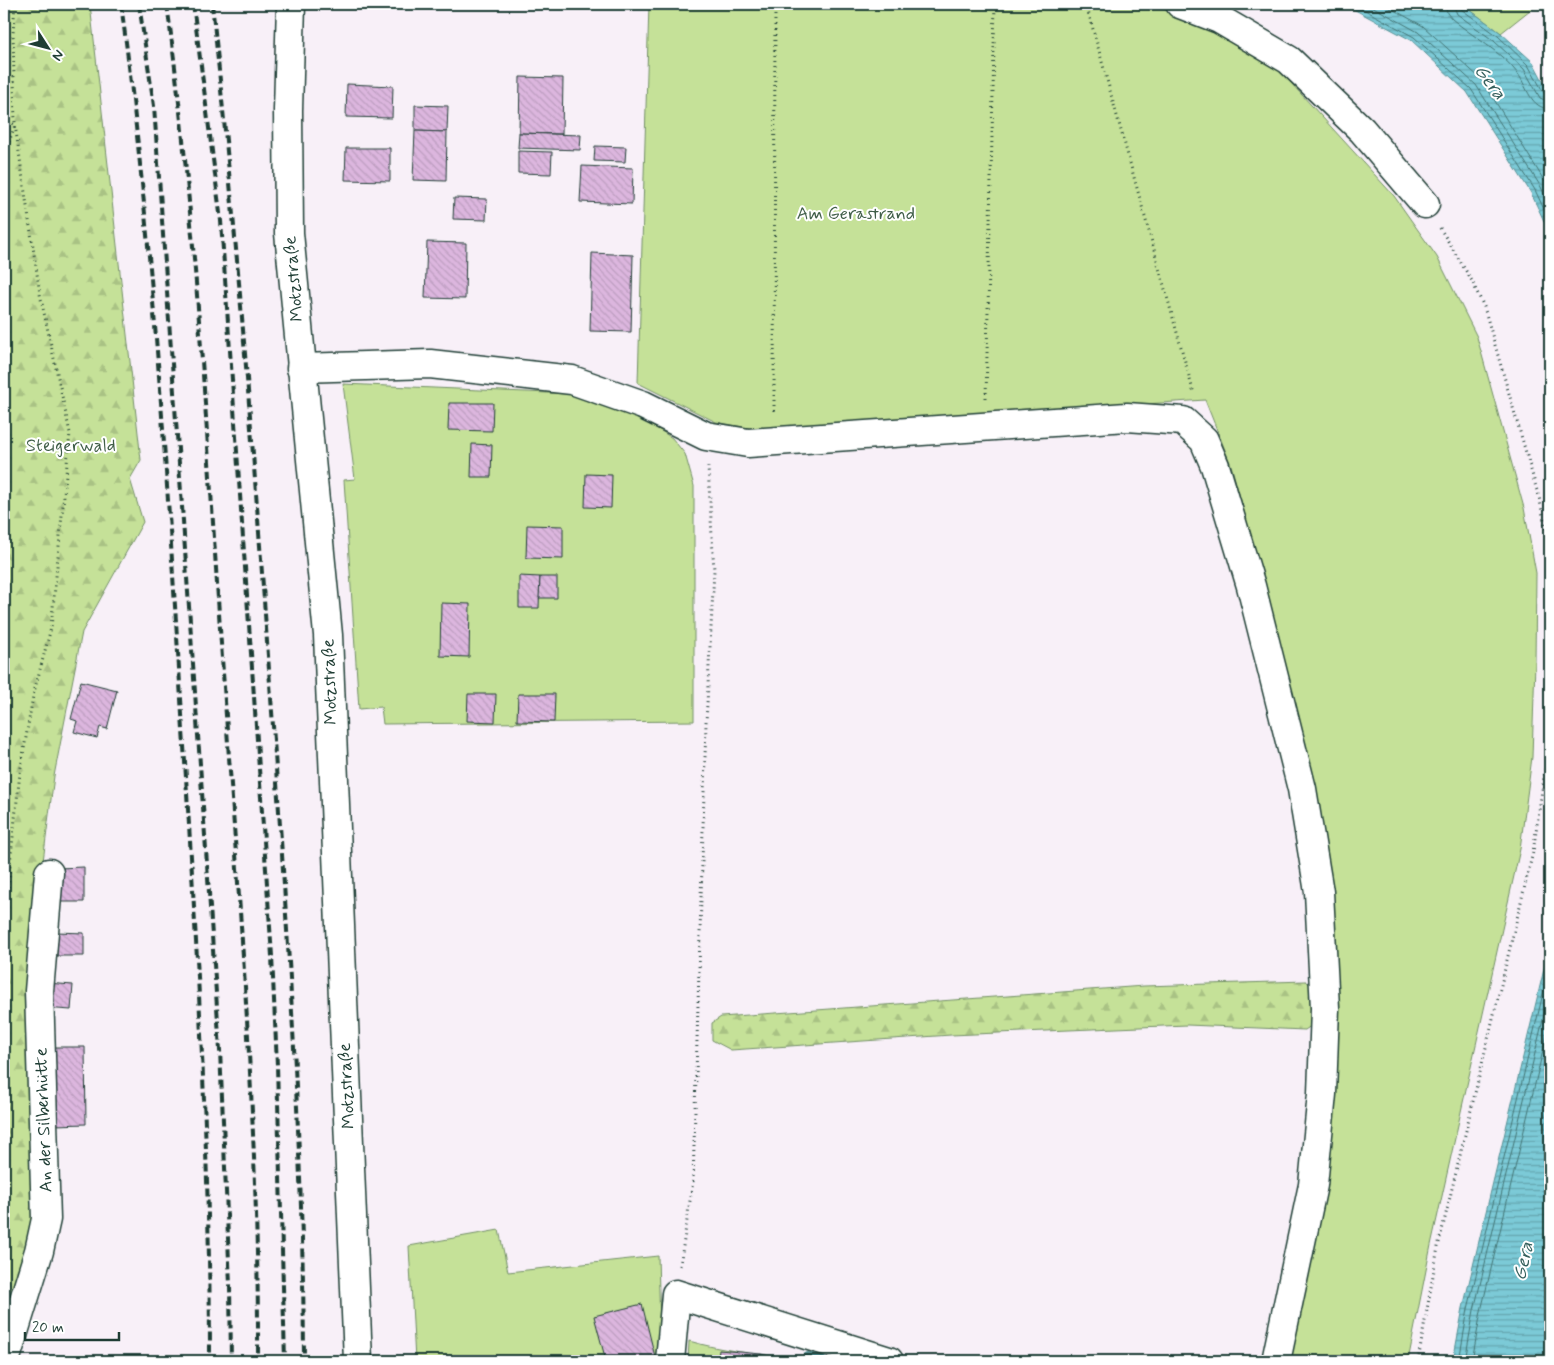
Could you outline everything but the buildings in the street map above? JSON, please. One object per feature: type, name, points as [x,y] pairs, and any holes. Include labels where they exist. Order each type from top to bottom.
[{"type":"street","name":"Motzstraße","points":[[291,4],[288,110],[288,233],[328,635],[358,1361]]},
{"type":"street","points":[[1180,4],[1219,20],[1289,60],[1362,130],[1425,204]]},
{"type":"street","points":[[301,368],[430,364],[572,380],[643,405],[706,436],[748,443],[1126,417],[1183,421],[1204,440],[1215,466],[1251,586],[1302,789],[1319,892],[1325,1008],[1322,1094],[1312,1185],[1276,1361]]},
{"type":"street","name":"An der Silberhütte","points":[[5,1361],[39,1251],[46,1219],[40,991],[49,873]]},
{"type":"street","points":[[670,1361],[676,1294],[889,1361]]},
{"type":"path","points":[[4,957],[10,864],[20,773],[33,696],[51,628],[70,433],[40,294],[15,125],[14,4]]},
{"type":"path","points":[[773,441],[775,4]]},
{"type":"path","points":[[986,427],[995,4]]},
{"type":"path","points":[[1086,4],[1195,398],[1183,421]]},
{"type":"path","points":[[4,119],[15,125]]},
{"type":"path","points":[[4,156],[15,125]]},
{"type":"path","points":[[1425,204],[1472,281],[1484,307],[1537,492],[1550,551]]},
{"type":"path","points":[[676,1294],[693,1181],[706,723],[714,571],[706,436]]},
{"type":"path","points":[[1418,1361],[1438,1247],[1533,852],[1547,756],[1550,716]]},
{"type":"green space","name":"Steigerwald","points":[[4,4],[90,4],[141,460],[130,479],[143,522],[82,632],[54,776],[42,869],[34,1303],[4,1361]]},
{"type":"green space","name":"Am Gerastrand","points":[[649,4],[1149,4],[1217,29],[1281,72],[1394,196],[1437,257],[1477,337],[1524,508],[1536,573],[1535,662],[1532,757],[1520,849],[1431,1245],[1408,1361],[1286,1361],[1323,1182],[1315,789],[1266,590],[1231,465],[1205,400],[760,430],[716,422],[638,383]]},
{"type":"green space","points":[[1462,4],[1532,4],[1535,6],[1501,33]]},
{"type":"green space","points":[[343,384],[571,394],[644,420],[672,438],[685,454],[694,486],[694,721],[383,724],[381,707],[359,709],[344,480],[355,479]]},
{"type":"green space","points":[[1306,981],[1318,991],[1318,1021],[1305,1030],[1187,1025],[951,1035],[731,1050],[712,1040],[712,1023],[721,1017],[1144,986]]},
{"type":"green space","points":[[499,1230],[508,1272],[658,1256],[661,1361],[415,1361],[409,1246]]},
{"type":"green space","points":[[689,1341],[714,1347],[791,1361],[688,1361]]},
{"type":"water","name":"Gera","points":[[1344,4],[1462,4],[1501,33],[1533,62],[1550,94],[1550,234],[1531,193],[1467,92],[1411,40]]},
{"type":"water","name":"Gera","points":[[1550,944],[1550,1361],[1453,1361],[1463,1308]]},
{"type":"waterway","points":[[808,1357],[822,1361]]},
{"type":"railway","points":[[121,4],[150,264],[164,438],[201,1030],[205,1112],[210,1361]]},
{"type":"railway","points":[[139,4],[154,106],[220,1050],[230,1285],[231,1361]]},
{"type":"railway","points":[[167,4],[186,167],[193,249],[241,921],[255,1185],[258,1361]]},
{"type":"railway","points":[[193,4],[221,221],[272,956],[277,1065],[285,1361]]},
{"type":"railway","points":[[212,4],[246,365],[284,885],[298,1123],[304,1361]]}]
